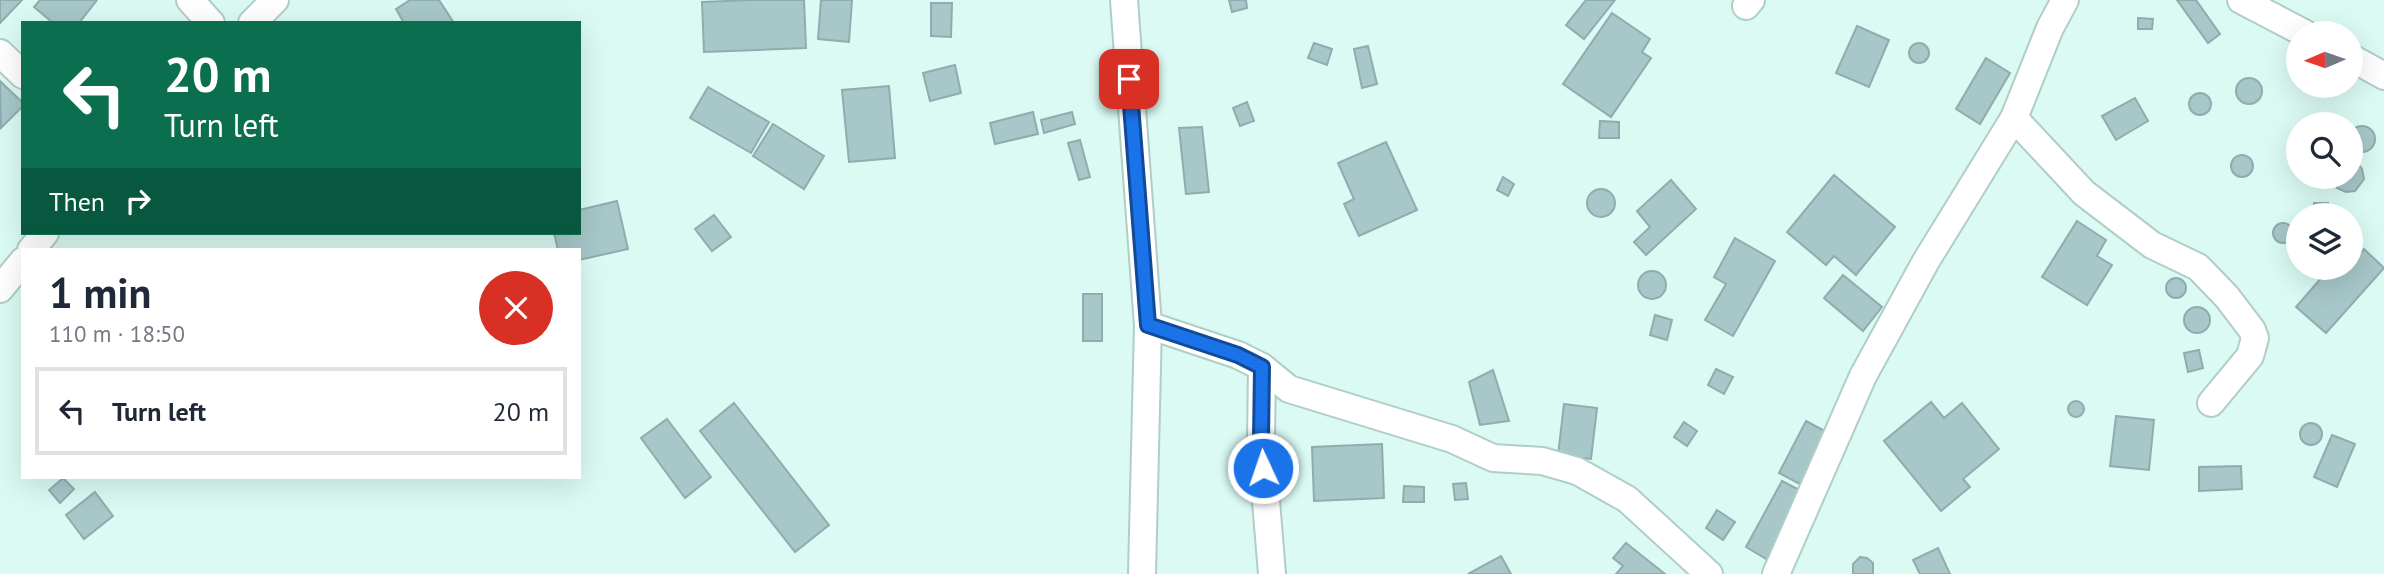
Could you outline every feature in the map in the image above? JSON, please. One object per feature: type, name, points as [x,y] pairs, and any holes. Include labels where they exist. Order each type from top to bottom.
[{"type":"street","points":[[190,0],[209,21]]},
{"type":"street","points":[[254,21],[275,0]]},
{"type":"street","points":[[1124,0],[1148,325],[1142,574]]},
{"type":"street","points":[[1776,574],[1863,376],[1932,251],[2014,118],[2050,28],[2065,0]]},
{"type":"street","points":[[2241,0],[2286,24]]},
{"type":"street","points":[[0,53],[21,73]]},
{"type":"street","points":[[2363,64],[2384,76]]},
{"type":"street","points":[[2014,118],[2084,193],[2152,245],[2198,267],[2227,297],[2252,330],[2255,338],[2250,356],[2211,403]]},
{"type":"street","points":[[0,289],[21,263]]},
{"type":"street","points":[[1148,325],[1238,355],[1262,367],[1289,389],[1452,439],[1493,458],[1542,461],[1577,471],[1627,499],[1709,574]]},
{"type":"street","points":[[1262,367],[1261,440],[1272,574]]},
{"type":"building","points":[[0,0],[22,0],[0,23]]},
{"type":"building","points":[[40,0],[97,0],[81,21],[51,21],[34,7]]},
{"type":"building","points":[[410,0],[439,0],[453,21],[403,21],[396,9]]},
{"type":"building","points":[[804,0],[806,48],[704,52],[702,2]]},
{"type":"building","points":[[821,0],[852,0],[849,42],[818,39]]},
{"type":"building","points":[[1229,0],[1246,0],[1247,8],[1232,12]]},
{"type":"building","points":[[1586,0],[1615,0],[1584,39],[1566,25]]},
{"type":"building","points":[[2177,0],[2196,0],[2220,34],[2208,43]]},
{"type":"building","points":[[931,3],[952,3],[951,37],[931,36]]},
{"type":"building","points":[[1612,13],[1650,39],[1642,52],[1651,58],[1611,117],[1563,84]]},
{"type":"building","points":[[2138,18],[2153,19],[2152,29],[2138,29]]},
{"type":"building","points":[[1857,26],[1889,40],[1869,87],[1836,73]]},
{"type":"building","points":[[1314,43],[1332,49],[1327,65],[1308,58]]},
{"type":"building","points":[[1919,43],[1926,46],[1929,53],[1926,60],[1919,63],[1912,60],[1909,53],[1912,46]]},
{"type":"building","points":[[1368,46],[1377,84],[1362,88],[1354,49]]},
{"type":"building","points":[[1986,58],[2010,73],[1980,124],[1956,109]]},
{"type":"building","points":[[955,65],[961,93],[930,101],[923,73]]},
{"type":"building","points":[[2249,78],[2258,82],[2262,91],[2258,100],[2249,104],[2240,100],[2236,91],[2240,82]]},
{"type":"building","points":[[0,81],[21,101],[21,108],[1,128]]},
{"type":"building","points":[[889,86],[895,158],[849,162],[842,90]]},
{"type":"building","points":[[708,87],[769,122],[751,153],[690,118]]},
{"type":"building","points":[[2200,93],[2208,96],[2211,104],[2208,112],[2200,115],[2192,112],[2189,104],[2192,96]]},
{"type":"building","points":[[2135,98],[2148,121],[2116,140],[2102,116]]},
{"type":"building","points":[[1247,102],[1254,121],[1240,126],[1233,108]]},
{"type":"building","points":[[1033,112],[1038,134],[995,144],[990,123]]},
{"type":"building","points":[[1072,112],[1075,124],[1044,133],[1041,120]]},
{"type":"building","points":[[1600,121],[1619,122],[1619,138],[1599,138]]},
{"type":"building","points":[[773,124],[824,156],[804,189],[753,156]]},
{"type":"building","points":[[2363,126],[2374,134],[2374,144],[2363,152]]},
{"type":"building","points":[[1202,127],[1209,192],[1186,194],[1179,128]]},
{"type":"building","points":[[1080,140],[1090,177],[1079,180],[1068,143]]},
{"type":"building","points":[[1386,142],[1417,210],[1359,236],[1344,204],[1354,199],[1338,163]]},
{"type":"building","points":[[2242,155],[2250,158],[2253,166],[2250,174],[2242,177],[2234,174],[2231,166],[2234,158]]},
{"type":"building","points":[[1834,175],[1895,227],[1856,275],[1834,256],[1826,265],[1787,232]]},
{"type":"building","points":[[1503,177],[1514,184],[1508,196],[1497,190]]},
{"type":"building","points":[[1671,180],[1696,209],[1646,255],[1634,242],[1650,227],[1637,211]]},
{"type":"building","points":[[1601,189],[1611,193],[1615,203],[1611,213],[1601,217],[1591,213],[1587,203],[1591,193]]},
{"type":"building","points":[[2339,189],[2356,189],[2355,191],[2346,192]]},
{"type":"building","points":[[617,201],[628,249],[581,260],[581,248],[558,248],[554,235],[581,235],[581,210]]},
{"type":"building","points":[[714,215],[731,237],[712,251],[695,229]]},
{"type":"building","points":[[2077,221],[2106,240],[2097,256],[2112,265],[2087,305],[2042,277]]},
{"type":"building","points":[[2286,224],[2286,242],[2283,243],[2276,240],[2273,233],[2276,226]]},
{"type":"building","points":[[1735,238],[1775,261],[1733,336],[1705,320],[1726,284],[1714,277]]},
{"type":"building","points":[[2363,250],[2384,268],[2326,333],[2296,307],[2319,280],[2363,280]]},
{"type":"building","points":[[1652,271],[1662,275],[1666,285],[1662,295],[1652,299],[1642,295],[1638,285],[1642,275]]},
{"type":"building","points":[[1843,275],[1882,307],[1863,331],[1824,298]]},
{"type":"building","points":[[2176,278],[2183,281],[2186,288],[2183,295],[2176,298],[2169,295],[2166,288],[2169,281]]},
{"type":"building","points":[[1083,294],[1102,294],[1102,341],[1083,341]]},
{"type":"building","points":[[2197,307],[2206,311],[2210,320],[2206,329],[2197,333],[2188,329],[2184,320],[2188,311]]},
{"type":"building","points":[[1655,315],[1672,320],[1667,340],[1650,335]]},
{"type":"building","points":[[2199,350],[2203,368],[2188,372],[2184,353]]},
{"type":"building","points":[[1716,369],[1733,377],[1724,394],[1708,385]]},
{"type":"building","points":[[1493,370],[1509,421],[1480,425],[1469,382]]},
{"type":"building","points":[[2073,401],[2079,401],[2084,409],[2082,415],[2073,417],[2068,412],[2068,406]]},
{"type":"building","points":[[1931,402],[1944,418],[1962,403],[1999,449],[1963,479],[1970,487],[1941,511],[1884,441]]},
{"type":"building","points":[[734,403],[829,525],[795,552],[700,431]]},
{"type":"building","points":[[1564,404],[1597,408],[1591,459],[1558,455]]},
{"type":"building","points":[[2116,416],[2154,420],[2149,470],[2110,466]]},
{"type":"building","points":[[667,419],[711,477],[685,498],[641,438]]},
{"type":"building","points":[[1806,421],[1834,436],[1807,488],[1779,473]]},
{"type":"building","points":[[1684,422],[1697,431],[1687,446],[1674,437]]},
{"type":"building","points":[[2311,423],[2319,426],[2322,434],[2319,442],[2311,445],[2303,442],[2300,434],[2303,426]]},
{"type":"building","points":[[2332,435],[2355,444],[2337,487],[2314,477]]},
{"type":"building","points":[[1382,444],[1384,498],[1314,501],[1312,447]]},
{"type":"building","points":[[2241,466],[2242,489],[2199,491],[2199,467]]},
{"type":"building","points":[[62,479],[74,489],[60,503],[49,490]]},
{"type":"building","points":[[1782,481],[1805,493],[1768,560],[1746,547]]},
{"type":"building","points":[[1466,483],[1468,499],[1455,500],[1453,484]]},
{"type":"building","points":[[1404,486],[1424,487],[1424,502],[1403,502]]},
{"type":"building","points":[[95,492],[113,516],[84,539],[66,515]]},
{"type":"building","points":[[1717,510],[1735,522],[1723,540],[1706,528]]},
{"type":"building","points":[[1626,543],[1665,574],[1616,574],[1623,566],[1613,558]]},
{"type":"building","points":[[1938,548],[1950,574],[1920,574],[1913,560]]},
{"type":"building","points":[[1501,556],[1511,574],[1468,574]]},
{"type":"building","points":[[1860,557],[1873,563],[1873,574],[1853,574],[1853,564]]},
{"type":"route","points":[[1129,79],[1148,325],[1238,355],[1262,367],[1263,468]]}]
